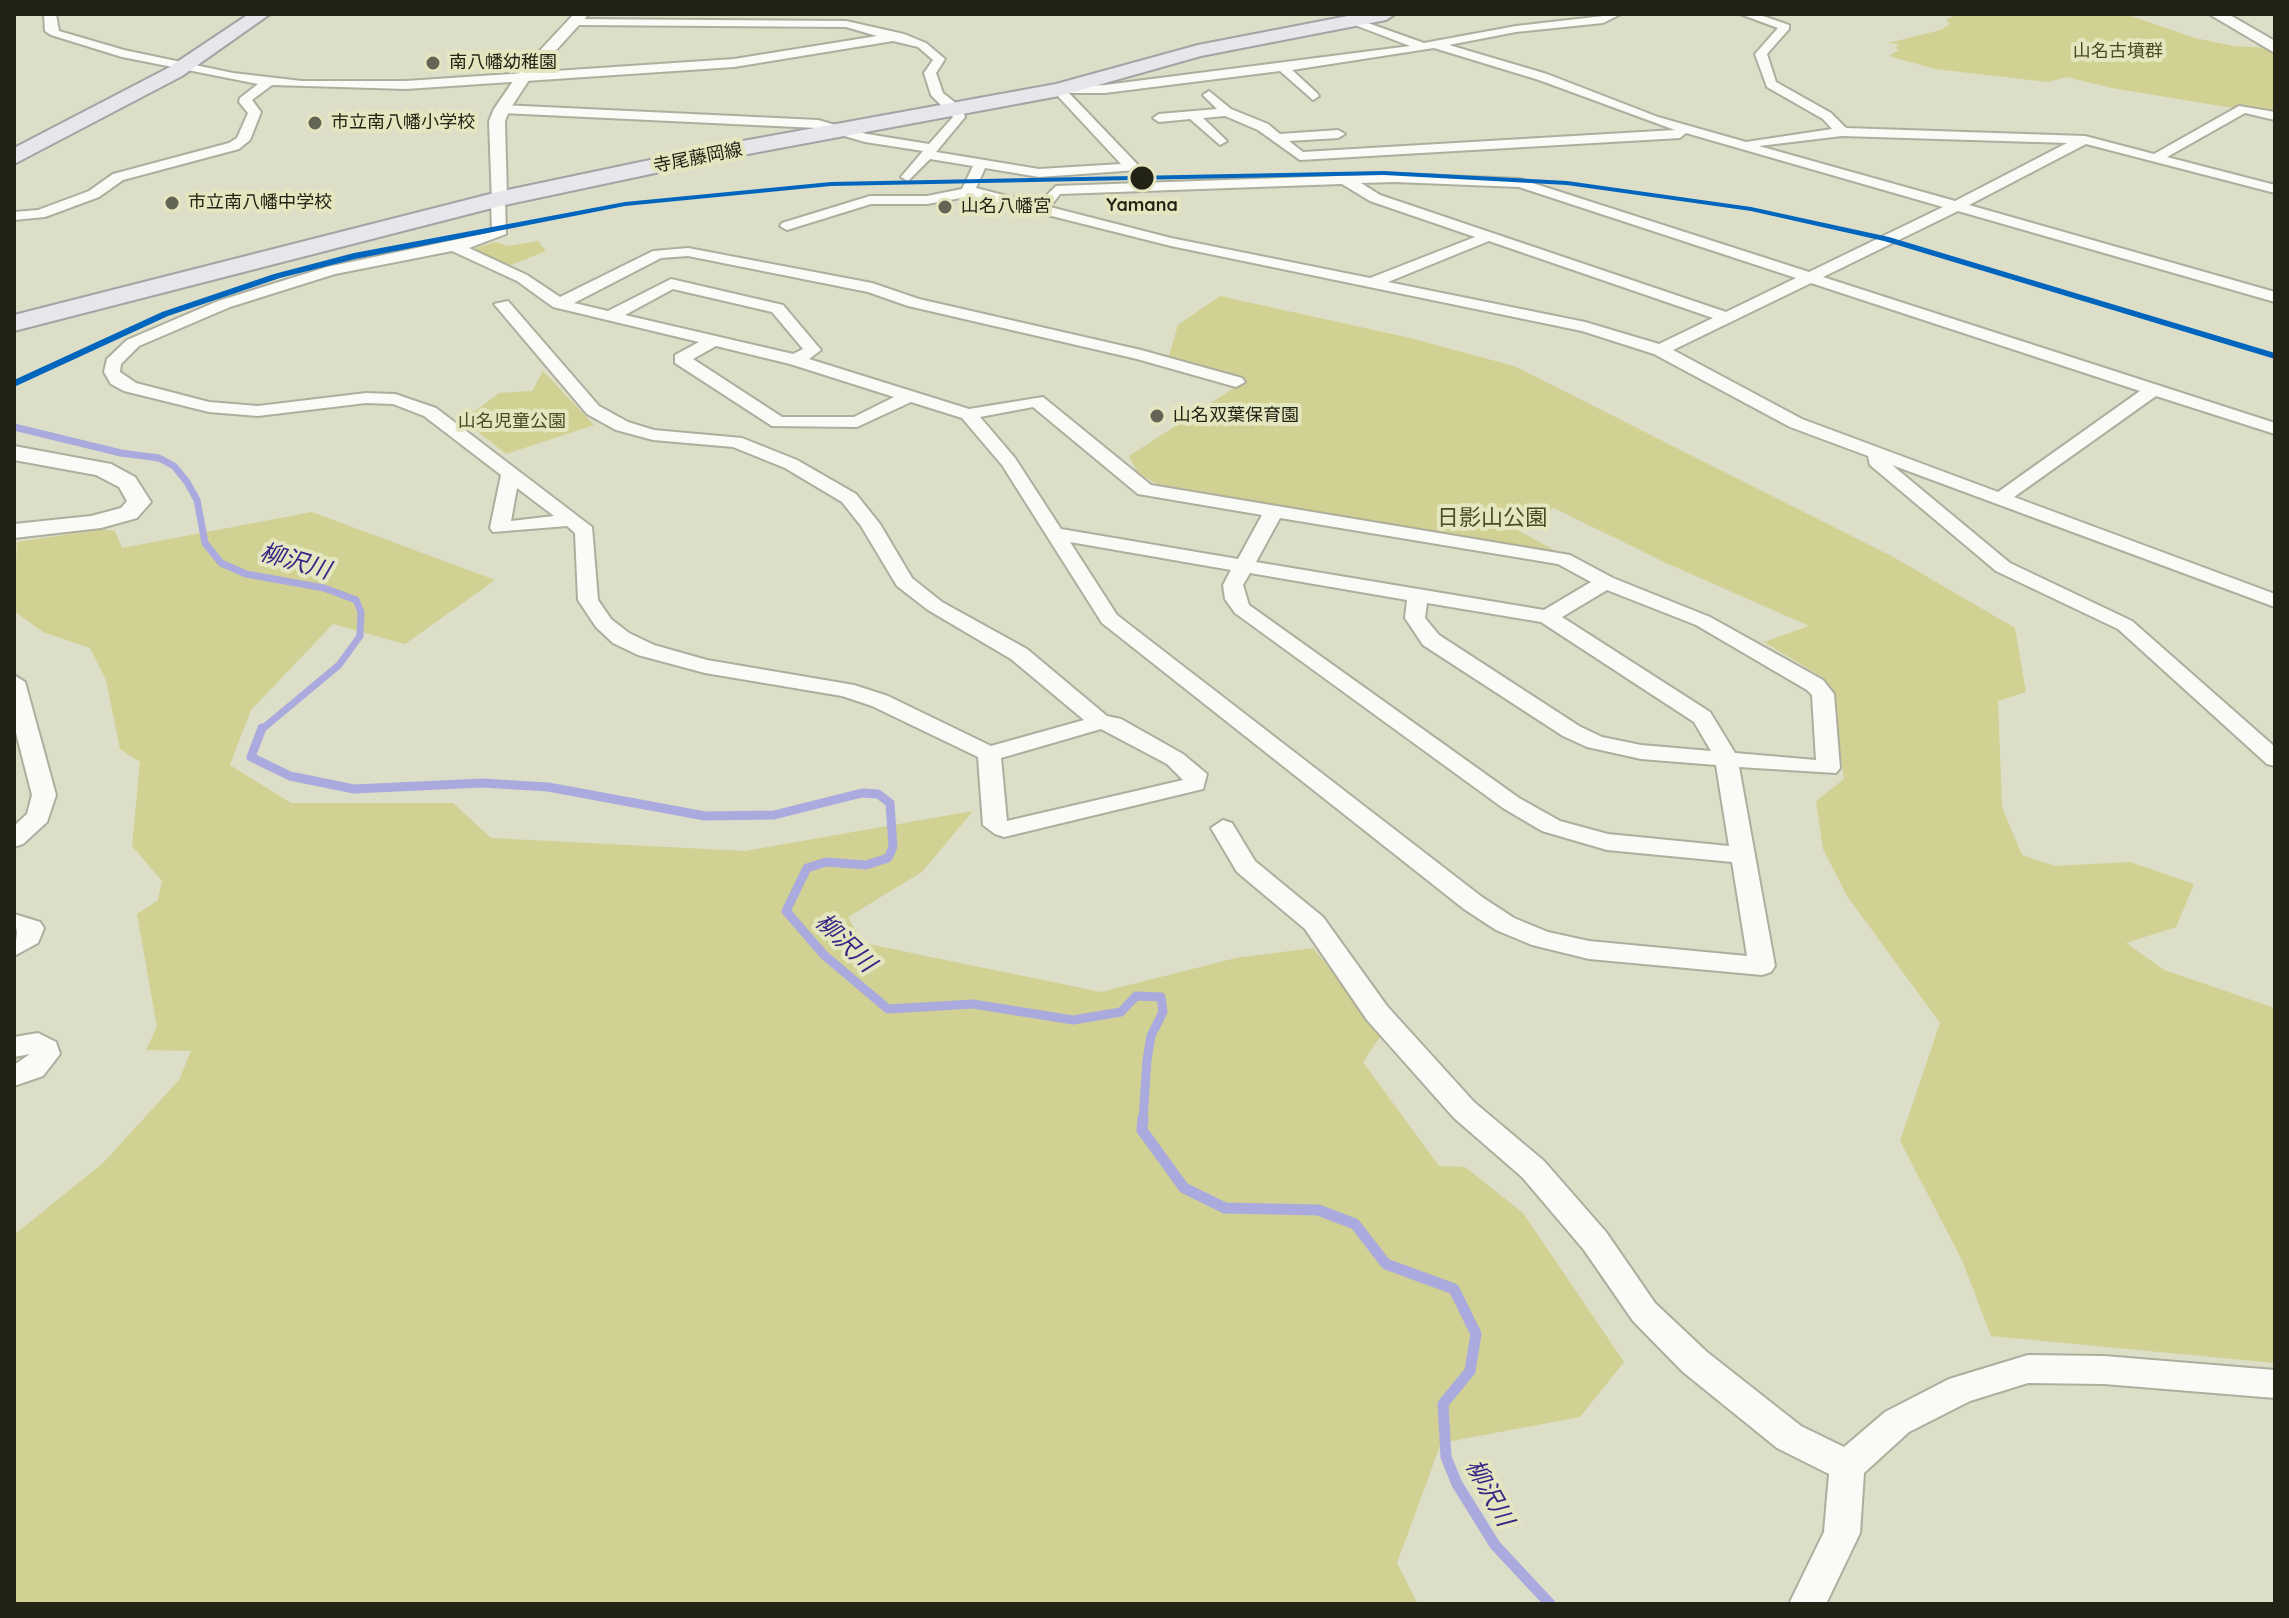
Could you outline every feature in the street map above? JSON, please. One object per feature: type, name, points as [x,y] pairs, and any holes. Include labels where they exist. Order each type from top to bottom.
[{"type":"main road","points":[[14,157],[104,112],[186,65],[261,14]]},
{"type":"main road","name":"寺尾藤岡線","points":[[14,323],[498,199],[1059,90],[1161,60],[1386,14]]},
{"type":"main road","points":[[2217,14],[2275,48]]},
{"type":"street","points":[[50,14],[51,31],[122,53],[268,82],[381,86],[734,63],[900,36]]},
{"type":"street","points":[[1059,90],[1105,89],[1283,68],[1537,27],[1603,20],[1615,14]]},
{"type":"street","points":[[1746,14],[1785,27],[1761,54],[1771,84],[1827,116],[1842,132]]},
{"type":"street","points":[[908,177],[959,117],[958,111],[937,95],[929,79],[939,59],[929,48],[900,36],[835,19],[579,18],[523,77],[497,121],[499,234],[332,270],[224,304],[133,343],[113,363],[112,372],[117,380],[130,387],[233,410],[282,409],[366,398],[395,399],[430,412],[585,531],[588,600],[603,623],[621,638],[646,650],[705,666],[846,690],[880,701],[989,754],[1100,722],[1113,724],[1175,759],[1195,774],[1195,784],[1004,829],[995,825],[989,754]]},
{"type":"street","points":[[1514,18],[1537,27]]},
{"type":"street","points":[[1351,20],[1429,46],[1543,77],[1653,120],[2275,297]]},
{"type":"street","points":[[1283,68],[1313,96]]},
{"type":"street","points":[[14,216],[40,214],[94,194],[118,177],[234,146],[243,140],[255,112],[245,102],[246,98],[268,82]]},
{"type":"street","points":[[502,109],[818,124],[980,166],[1052,174],[1132,167],[1059,90]]},
{"type":"street","points":[[1209,95],[1227,112],[1263,127],[1300,156],[1703,133]]},
{"type":"street","points":[[2156,158],[2243,109],[2275,116]]},
{"type":"street","points":[[1159,118],[1227,112]]},
{"type":"street","points":[[1193,115],[1220,141]]},
{"type":"street","points":[[1743,144],[1842,132],[2085,140],[2275,189]]},
{"type":"street","points":[[1275,138],[1338,134]]},
{"type":"street","points":[[1660,350],[1959,205],[2085,140]]},
{"type":"street","points":[[971,192],[971,179],[980,166]]},
{"type":"street","points":[[1042,209],[1056,190],[1159,189],[1344,179],[1520,183],[2275,429]]},
{"type":"street","points":[[1344,179],[1375,198],[1726,317]]},
{"type":"street","points":[[787,226],[870,200],[927,200],[971,192],[1171,242],[1585,327],[1660,350],[1796,423],[2275,601]]},
{"type":"street","points":[[1372,283],[1487,237]]},
{"type":"street","points":[[453,246],[522,278],[551,299],[712,342],[795,360],[968,414],[1037,401],[1145,490],[1563,559],[1606,582],[1703,621],[1815,685],[1823,694],[1828,768],[1641,752],[1595,742],[1571,731],[1431,640],[1415,618],[1418,597]]},
{"type":"street","points":[[1100,722],[1019,654],[935,606],[904,582],[870,524],[849,498],[759,449],[736,442],[653,435],[622,426],[502,304],[551,299],[658,254],[688,252],[872,288],[914,303],[1141,355],[1236,382]]},
{"type":"street","points":[[611,316],[671,284],[777,308],[813,350],[795,360]]},
{"type":"street","points":[[712,342],[681,359],[778,422],[857,422],[907,397]]},
{"type":"street","points":[[2001,498],[2154,389]]},
{"type":"street","points":[[968,414],[1009,462],[1109,619],[1437,875],[1505,924],[1541,939],[1589,950],[1762,966],[1726,758],[1702,717],[1547,617],[1056,534]]},
{"type":"street","points":[[14,453],[103,469],[127,482],[139,502],[129,513],[92,523],[14,531]]},
{"type":"street","points":[[1878,453],[1876,461],[2003,567],[2125,625],[2275,759]]},
{"type":"street","points":[[511,472],[500,528],[573,520]]},
{"type":"street","points":[[1274,511],[1233,585],[1235,599],[1242,609],[1534,817],[1577,836],[1607,842],[1742,855]]},
{"type":"street","points":[[1547,617],[1606,582]]},
{"type":"street","points":[[14,682],[21,740],[44,805],[38,817],[14,839]]},
{"type":"street","points":[[1223,828],[1246,866],[1270,890],[1314,923],[1377,1013],[1454,1099],[1533,1169],[1585,1229],[1644,1312],[1695,1362],[1789,1437],[1847,1466]]},
{"type":"street","points":[[14,923],[31,928],[29,937],[14,947]]},
{"type":"street","points":[[14,1047],[32,1043],[46,1049],[40,1064],[15,1077]]},
{"type":"street","points":[[1807,1604],[1842,1533],[1847,1466],[1897,1422],[1961,1389],[2028,1369],[2104,1370],[2275,1384]]},
{"type":"green space","name":"山名古墳群","points":[[1958,14],[2125,14],[2195,38],[2233,46],[2268,48],[2275,51],[2275,115],[2112,88],[2067,77],[2048,82],[1935,69],[1889,56],[1899,50],[1895,48],[1900,44],[1888,43],[1941,30],[1950,24],[1946,20]]},
{"type":"green space","points":[[538,241],[546,251],[511,265],[479,255],[476,248],[496,242],[508,246]]},
{"type":"green space","name":"日影山公園","points":[[1220,296],[1410,338],[1514,366],[1895,558],[2015,628],[2026,692],[1998,701],[2002,807],[2022,855],[2055,866],[2130,862],[2194,884],[2176,927],[2126,943],[2164,970],[2275,1008],[2275,1363],[1991,1336],[1962,1260],[1900,1141],[1940,1023],[1847,896],[1823,849],[1816,801],[1844,779],[1833,696],[1825,679],[1764,642],[1809,626],[1664,562],[1554,508],[1514,528],[1561,554],[1157,484],[1138,473],[1129,456],[1243,382],[1168,359],[1178,325]]},
{"type":"green space","name":"山名児童公園","points":[[543,371],[594,425],[506,454],[458,416],[477,410],[499,393],[532,391]]},
{"type":"green space","points":[[312,512],[495,580],[405,644],[333,624],[251,710],[230,765],[291,803],[453,803],[491,838],[745,851],[973,811],[922,872],[848,917],[863,943],[1101,992],[1236,958],[1313,948],[1382,1034],[1363,1062],[1439,1166],[1465,1167],[1523,1213],[1624,1362],[1580,1417],[1441,1443],[1397,1563],[1418,1604],[14,1604],[14,1235],[103,1163],[179,1080],[191,1051],[146,1050],[157,1027],[137,914],[158,900],[162,881],[132,846],[140,762],[120,749],[106,680],[90,648],[43,632],[14,611],[17,542],[104,529],[115,531],[122,548]]},
{"type":"waterway","name":"柳沢川","points":[[14,427],[121,453],[159,458],[174,466],[187,482],[197,500],[205,543],[221,563],[246,574],[324,588],[356,600],[361,612],[360,636],[339,665],[261,730]]},
{"type":"waterway","name":"柳沢川","points":[[261,730],[251,757],[290,776],[354,789],[482,783],[548,787],[705,816],[774,815],[862,793],[878,794],[890,803],[893,847],[888,858],[866,865],[826,862],[807,868],[786,911],[824,955],[888,1009],[973,1004],[1073,1020],[1121,1012],[1136,996],[1161,997],[1163,1012],[1151,1036],[1147,1060],[1143,1120]]},
{"type":"waterway","name":"柳沢川","points":[[1143,1118],[1142,1130],[1184,1188],[1225,1208],[1318,1210],[1355,1224],[1386,1264],[1454,1289],[1476,1334],[1470,1371],[1443,1404],[1446,1457],[1457,1484],[1495,1545],[1550,1604]]},
{"type":"transit line","points":[[14,384],[165,314],[277,276],[354,256],[625,204],[831,184],[1384,173],[1567,183],[1751,209],[1886,239],[2275,356]]},
{"type":"place","name":"南八幡幼稚園","points":[[433,63]]},
{"type":"place","name":"市立南八幡小学校","points":[[315,123]]},
{"type":"place","name":"Yamana","points":[[1142,178]]},
{"type":"place","name":"市立南八幡中学校","points":[[172,203]]},
{"type":"place","name":"山名八幡宮","points":[[945,207]]},
{"type":"place","name":"山名双葉保育園","points":[[1157,416]]}]
